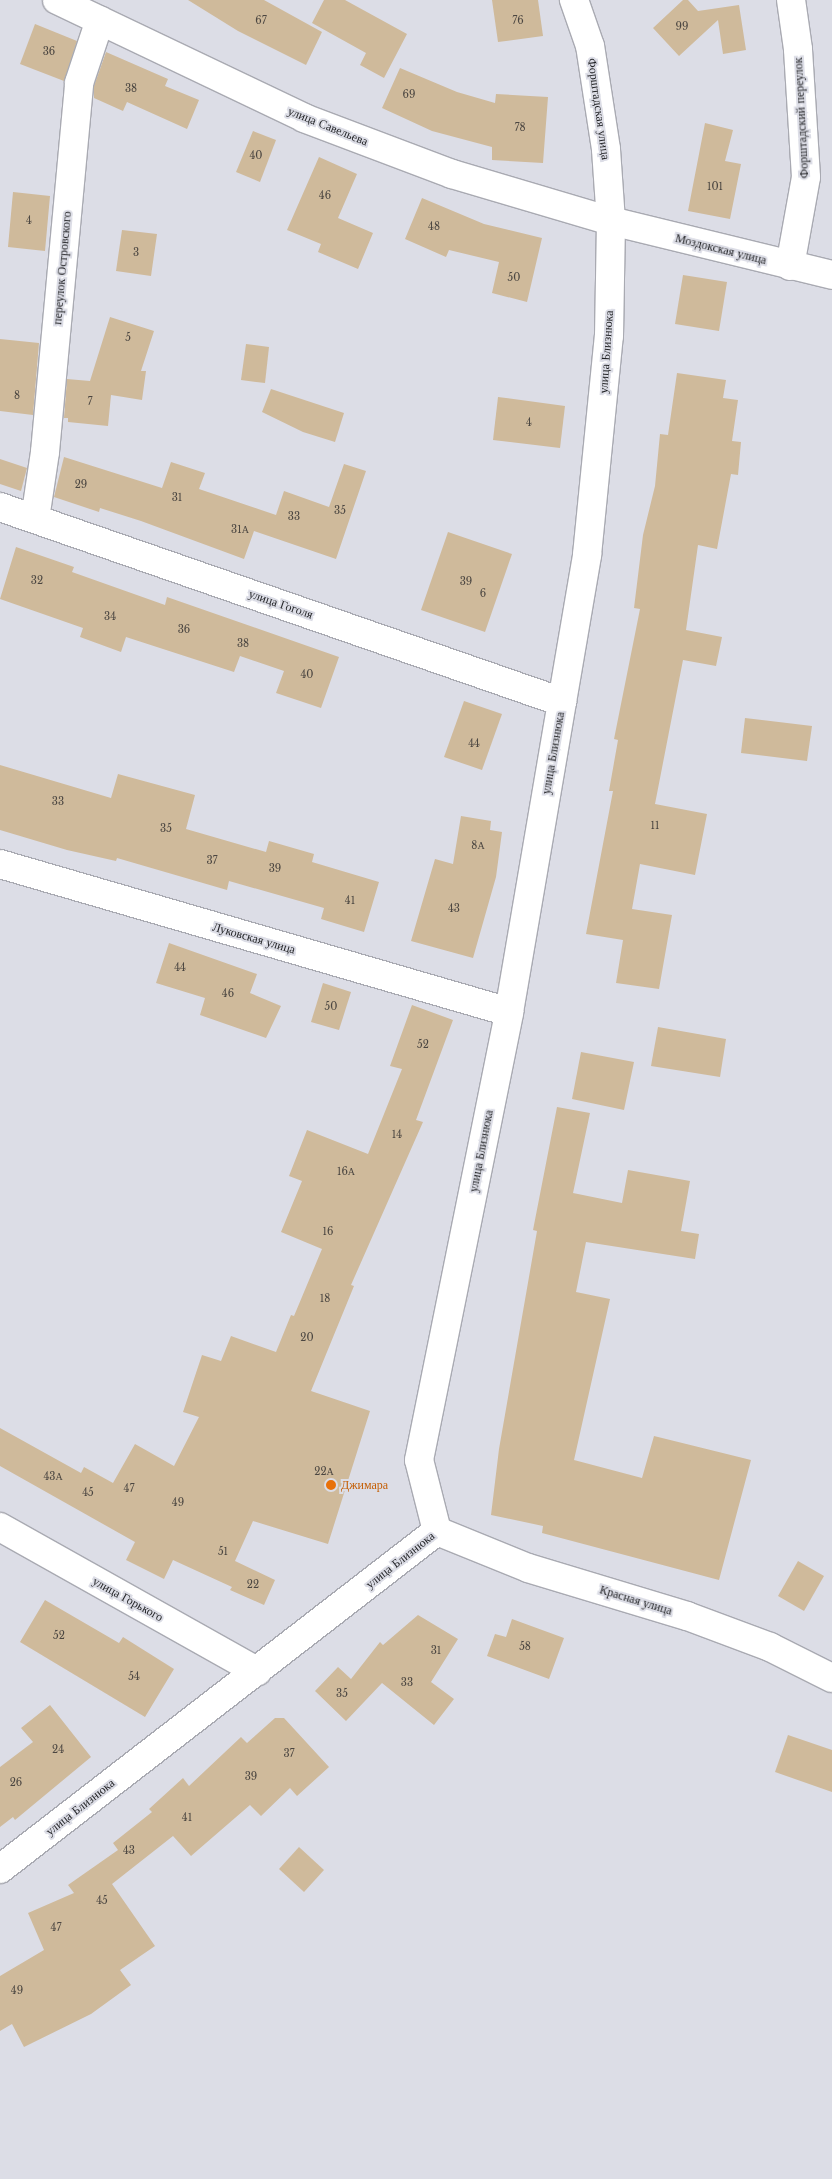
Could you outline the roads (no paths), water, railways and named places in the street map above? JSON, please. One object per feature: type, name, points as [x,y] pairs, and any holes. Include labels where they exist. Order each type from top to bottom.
[{"type":"street","name":"улица Савельева","points":[[57,0],[304,118],[452,174],[611,221]]},
{"type":"street","name":"Форштадская улица","points":[[574,0],[590,46],[598,88],[611,221]]},
{"type":"street","name":"Форштадский переулок","points":[[790,266],[806,177],[798,49],[791,0]]},
{"type":"street","name":"переулок Островского","points":[[35,519],[45,452],[79,83],[100,20]]},
{"type":"street","name":"Моздокская улица","points":[[611,221],[790,266],[832,274]]},
{"type":"street","name":"улица Близнюка","points":[[0,1869],[437,1531],[420,1460],[509,1012],[588,546],[609,336],[611,221]]},
{"type":"street","name":"улица Гоголя","points":[[0,507],[562,702]]},
{"type":"street","name":"Луковская улица","points":[[0,864],[509,1012]]},
{"type":"street","name":"улица Горького","points":[[0,1526],[257,1671]]},
{"type":"street","name":"Красная улица","points":[[437,1531],[528,1568],[687,1616],[770,1647],[832,1678]]},
{"type":"place","name":"Джимара","points":[[331,1485]]}]
